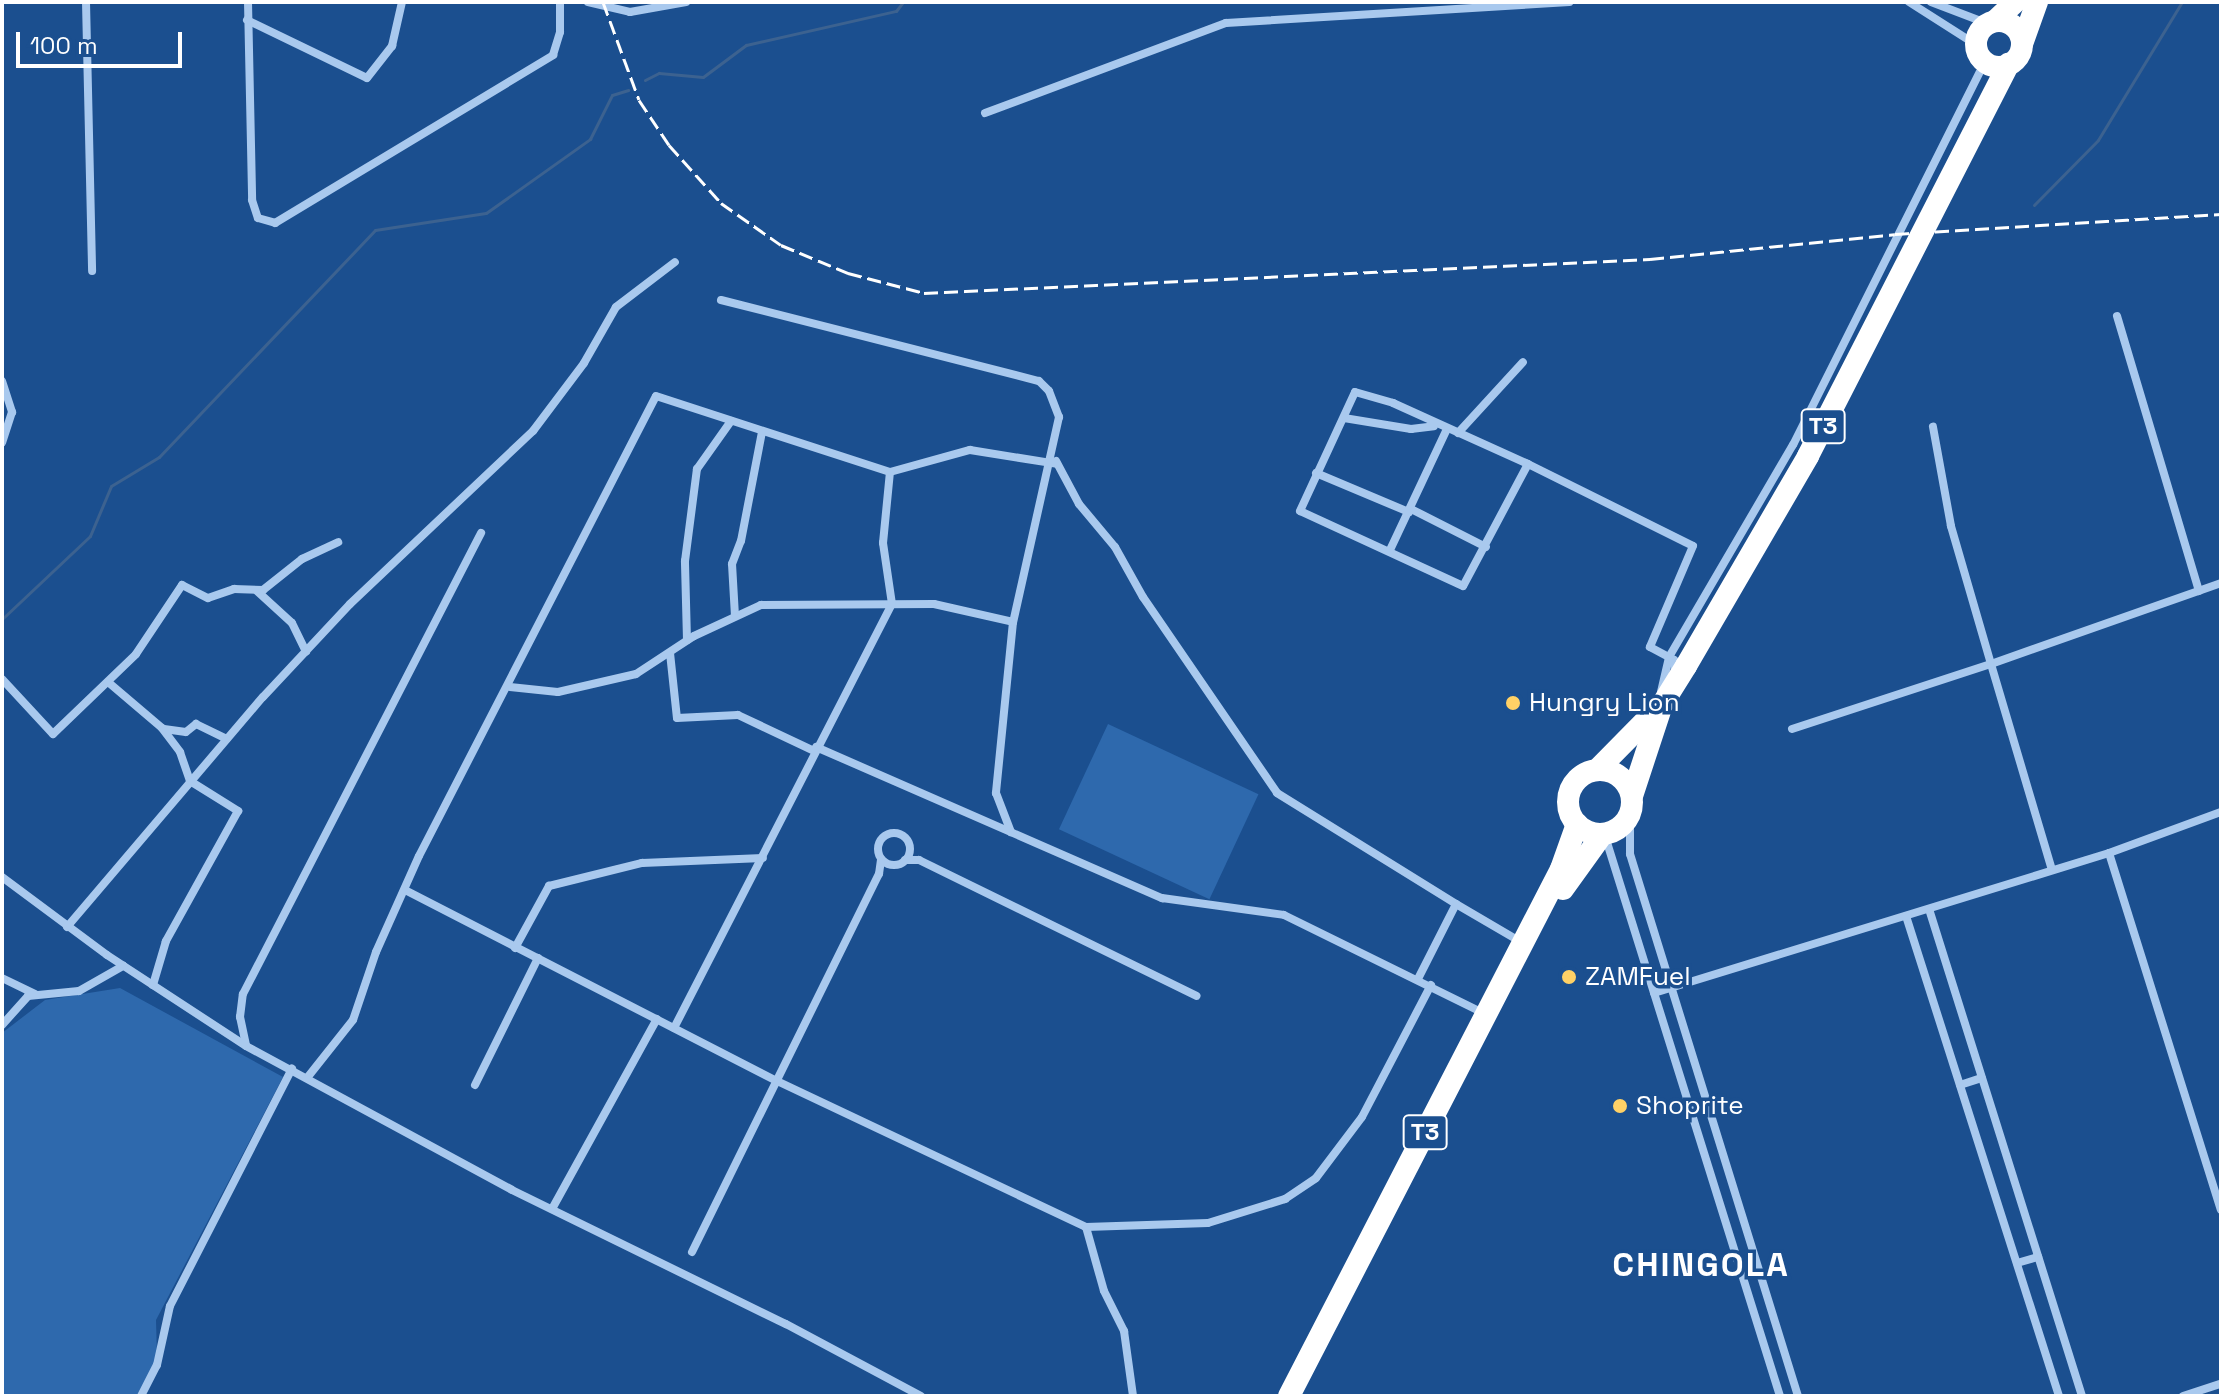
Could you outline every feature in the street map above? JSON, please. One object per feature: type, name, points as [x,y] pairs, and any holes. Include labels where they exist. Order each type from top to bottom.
[{"type":"highway","name":"T3","points":[[1971,142],[1982,99],[1978,57],[1991,22],[2015,2]]},
{"type":"highway","name":"T3","points":[[1302,1396],[1491,1017],[1577,824],[1569,796],[1578,779],[1597,770],[1660,706],[1676,683],[1808,456],[2022,44],[2037,2]]},
{"type":"highway","points":[[1991,22],[2012,24],[2022,44]]},
{"type":"highway","points":[[1978,57],[1988,65],[2009,64]]},
{"type":"highway","name":"T3","points":[[1289,1396],[1491,1017],[1578,865],[1603,834],[1623,826],[1660,706]]},
{"type":"highway","points":[[1597,770],[1620,776],[1631,805]]},
{"type":"highway","points":[[1577,824],[1603,834]]},
{"type":"street","points":[[86,2],[92,271]]},
{"type":"street","points":[[248,2],[254,211],[264,222],[275,223],[298,213],[553,55],[560,32],[560,2]]},
{"type":"street","points":[[247,20],[367,78],[392,46],[402,2]]},
{"type":"street","points":[[588,2],[630,12],[686,2]]},
{"type":"street","points":[[629,2],[630,12]]},
{"type":"street","points":[[985,113],[1226,23],[1569,2]]},
{"type":"street","points":[[1660,706],[1669,657],[1793,445],[1978,57],[1942,19],[1909,2]]},
{"type":"street","points":[[1931,2],[1948,5],[1991,22]]},
{"type":"street","points":[[1942,19],[1948,5]]},
{"type":"street","points":[[67,927],[190,781],[306,652],[533,431],[584,363],[616,307],[675,262]]},
{"type":"street","points":[[721,300],[1039,381],[1058,408],[1013,622],[996,793],[1011,832]]},
{"type":"street","points":[[2117,316],[2199,591]]},
{"type":"street","points":[[1458,433],[1523,362]]},
{"type":"street","points":[[2,381],[12,412],[2,442]]},
{"type":"street","points":[[1528,464],[1463,586],[1390,550],[1302,515],[1300,505],[1353,394],[1359,391],[1528,464],[1693,546],[1650,647],[1674,660],[1676,683]]},
{"type":"street","points":[[307,1078],[353,1020],[376,952],[405,890],[656,396],[890,472],[970,450],[1049,455],[1079,504],[1115,547],[1143,597],[1277,793],[1522,943]]},
{"type":"street","points":[[1344,418],[1411,429],[1435,426]]},
{"type":"street","points":[[687,640],[685,561],[697,469],[731,421]]},
{"type":"street","points":[[1933,427],[1951,526],[2052,870]]},
{"type":"street","points":[[1390,550],[1447,429]]},
{"type":"street","points":[[735,616],[732,564],[762,432]]},
{"type":"street","points":[[674,1028],[892,604],[883,543],[890,472]]},
{"type":"street","points":[[1316,473],[1410,510],[1486,547]]},
{"type":"street","points":[[246,1046],[240,1017],[243,994],[481,533]]},
{"type":"street","points":[[2,679],[53,734],[145,643],[182,585],[208,598],[234,589],[256,590],[338,542]]},
{"type":"street","points":[[1792,729],[1991,664],[2221,583]]},
{"type":"street","points":[[256,590],[292,623],[306,652]]},
{"type":"street","points":[[510,687],[535,692],[577,689],[636,674],[687,640],[735,616],[773,604],[947,606],[1013,622]]},
{"type":"street","points":[[670,653],[677,718],[738,715],[1162,898],[1284,915],[1491,1017]]},
{"type":"street","points":[[108,682],[162,728],[180,752],[190,781],[238,811],[166,941],[153,985]]},
{"type":"street","points":[[162,728],[174,734],[196,724],[227,739]]},
{"type":"street","points":[[1631,805],[1630,854],[1798,1396]]},
{"type":"street","points":[[1654,993],[2109,853],[2221,812]]},
{"type":"street","points":[[692,1252],[879,874],[881,859],[878,846],[885,835],[899,834],[919,860]]},
{"type":"street","points":[[1603,834],[1780,1396]]},
{"type":"street","points":[[905,860],[909,845]]},
{"type":"street","points":[[2109,853],[2221,1210]]},
{"type":"street","points":[[515,948],[549,886],[642,863],[763,858]]},
{"type":"street","points":[[881,859],[895,864]]},
{"type":"street","points":[[879,874],[905,860],[919,860],[1197,996]]},
{"type":"street","points":[[1578,865],[1600,861],[1615,875]]},
{"type":"street","points":[[2,877],[123,966],[246,1046],[552,1209],[921,1396]]},
{"type":"street","points":[[405,890],[777,1081],[1086,1227],[1208,1223],[1285,1199],[1316,1178],[1356,1127],[1431,985]]},
{"type":"street","points":[[1418,979],[1456,904]]},
{"type":"street","points":[[1929,909],[2082,1396]]},
{"type":"street","points":[[1906,916],[2059,1396]]},
{"type":"street","points":[[475,1085],[538,958]]},
{"type":"street","points":[[2,978],[35,994],[79,991],[123,966]]},
{"type":"street","points":[[2,1025],[35,994]]},
{"type":"street","points":[[552,1209],[657,1019]]},
{"type":"street","points":[[141,1396],[157,1365],[170,1306],[292,1069]]},
{"type":"street","points":[[1960,1085],[1982,1078]]},
{"type":"street","points":[[1086,1227],[1104,1291],[1124,1331],[1133,1396]]},
{"type":"street","points":[[2017,1263],[2038,1257]]},
{"type":"street","points":[[1764,1343],[1780,1338]]},
{"type":"street","points":[[2183,1396],[2221,1384]]},
{"type":"shaded area","points":[[1108,724],[1258,794],[1209,899],[1059,829]]},
{"type":"shaded area","points":[[120,988],[283,1077],[156,1320],[157,1356],[138,1396],[2,1396],[2,1033],[45,1000]]},
{"type":"waterway","points":[[645,80],[659,73],[703,77],[746,45],[896,11],[903,2]]},
{"type":"waterway","points":[[2034,205],[2098,140],[2182,2]]},
{"type":"waterway","points":[[2,619],[90,536],[111,486],[159,457],[375,230],[486,213],[590,139],[612,95],[628,90]]},
{"type":"railway","points":[[603,2],[639,100],[669,145],[721,203],[781,245],[848,273],[924,293],[1650,259],[1895,234],[2221,214]]},
{"type":"place","name":"Hungry Lion","points":[[1513,703]]},
{"type":"place","name":"ZAMFuel","points":[[1569,977]]},
{"type":"place","name":"Shoprite","points":[[1620,1106]]},
{"type":"district","name":"CHINGOLA","points":[[1701,1265]]}]
